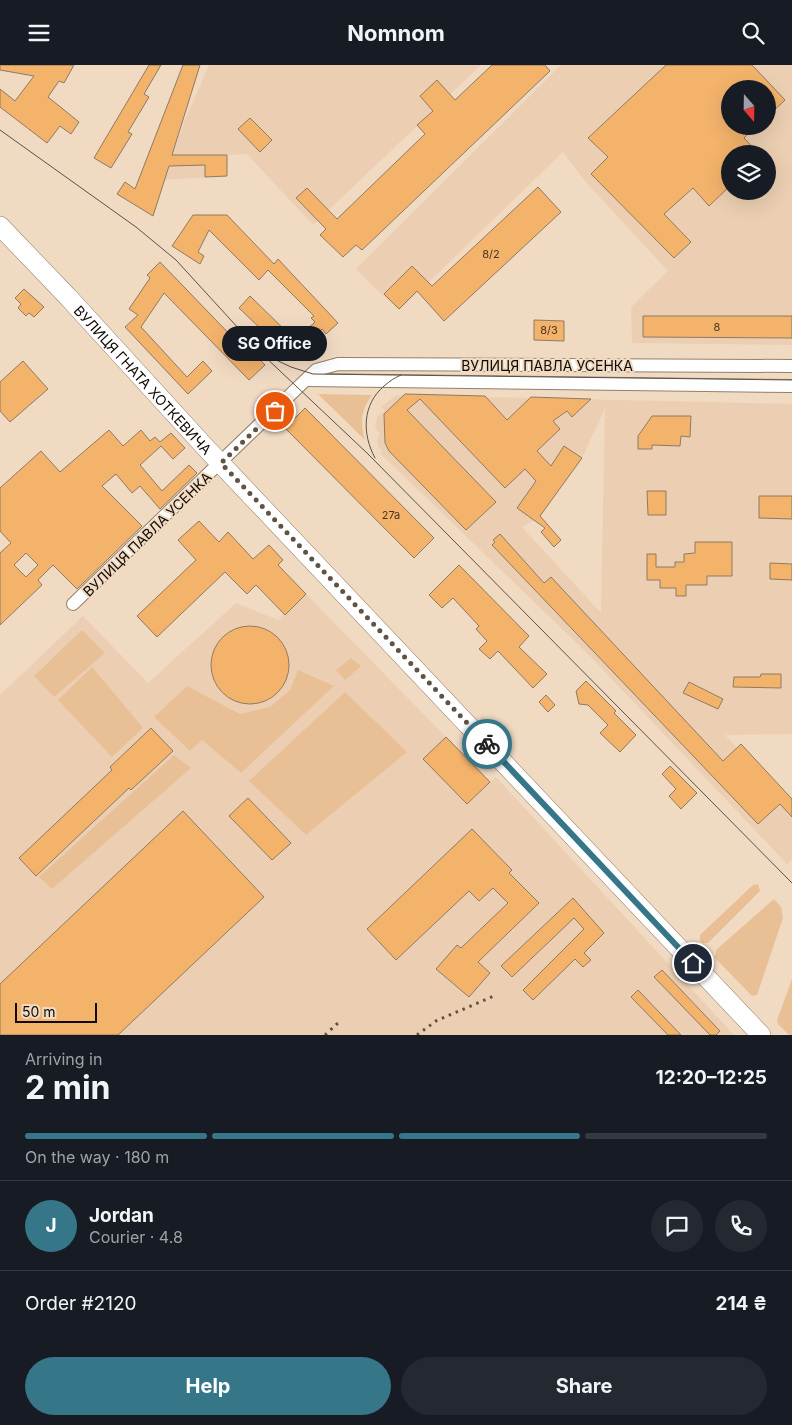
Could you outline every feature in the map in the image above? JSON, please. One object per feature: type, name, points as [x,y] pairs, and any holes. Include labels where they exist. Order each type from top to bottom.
[{"type":"street","name":"ВУЛИЦЯ ГНАТА ХОТКЕВИЧА","points":[[0,226],[761,1035]]},
{"type":"street","name":"ВУЛИЦЯ ПАВЛА УСЕНКА","points":[[73,604],[320,368],[338,364],[792,366]]},
{"type":"street","name":"ВУЛИЦЯ ПАВЛА УСЕНКА","points":[[307,380],[792,386]]},
{"type":"shaded area","points":[[209,65],[481,65],[313,225],[247,154],[227,155],[227,176],[164,180],[185,120]]},
{"type":"shaded area","points":[[561,65],[792,65],[792,345],[632,343],[631,307],[668,271],[585,181],[563,152],[400,310],[356,269]]},
{"type":"shaded area","points":[[318,394],[372,395],[362,416],[365,440]]},
{"type":"shaded area","points":[[396,395],[792,404],[792,734],[725,735],[792,807],[792,859],[787,864],[589,655],[380,453],[382,451],[378,447],[377,440],[380,434],[375,428],[377,417],[385,411],[381,407]],"holes":[[[605,408],[601,613],[522,527],[540,517],[582,458]]]},
{"type":"shaded area","points":[[306,594],[490,782],[496,777],[734,1035],[0,1035],[0,695],[83,616],[148,683],[236,603],[278,620]]},
{"type":"shaded area","points":[[82,630],[105,653],[54,697],[34,676]]},
{"type":"shaded area","points":[[351,658],[361,666],[345,680],[336,670]]},
{"type":"shaded area","points":[[92,667],[143,728],[112,757],[58,700]]},
{"type":"shaded area","points":[[298,670],[334,686],[241,773],[202,740],[190,751],[154,717],[187,686],[240,714],[270,707],[290,690]]},
{"type":"shaded area","points":[[345,692],[407,752],[306,835],[249,781]]},
{"type":"shaded area","points":[[174,755],[191,768],[52,889],[39,877]]},
{"type":"shaded area","points":[[758,884],[760,891],[708,943],[700,941],[700,935],[753,885]]},
{"type":"shaded area","points":[[774,899],[781,907],[783,918],[757,995],[752,996],[715,958],[716,950]]},
{"type":"shaded area","points":[[792,979],[792,1035],[789,1035],[778,1024],[777,1020]]},
{"type":"building","points":[[0,65],[74,65],[64,83],[59,81],[48,97],[79,122],[71,134],[60,126],[47,143],[0,107],[0,89],[15,101],[34,76],[0,70]]},
{"type":"building","points":[[149,65],[161,65],[144,94],[149,97],[128,132],[132,134],[111,168],[94,158]]},
{"type":"building","points":[[183,65],[200,65],[172,155],[227,155],[227,176],[205,177],[205,165],[169,166],[153,216],[117,194],[125,182],[135,189]]},
{"type":"building","points":[[492,65],[545,65],[550,71],[362,250],[356,245],[343,257],[320,235],[326,229],[296,198],[307,188],[337,219],[425,134],[417,125],[433,111],[420,96],[437,80],[455,100]]},
{"type":"building","points":[[666,65],[752,65],[766,80],[721,80],[721,135],[747,135],[744,138],[751,145],[721,145],[721,195],[709,206],[693,188],[664,214],[691,242],[674,258],[591,174],[608,157],[588,138]]},
{"type":"building","points":[[776,90],[785,100],[776,108]]},
{"type":"building","points":[[250,118],[272,140],[260,152],[238,129]]},
{"type":"building","points":[[538,187],[561,212],[444,321],[417,291],[399,309],[384,294],[412,266],[432,286]]},
{"type":"building","points":[[193,215],[227,215],[274,264],[278,259],[338,323],[326,334],[322,329],[302,347],[295,340],[315,322],[311,318],[314,316],[268,270],[259,280],[209,230],[198,252],[204,256],[200,264],[172,246]]},
{"type":"building","points":[[160,262],[238,343],[240,340],[265,365],[249,380],[164,293],[141,327],[187,377],[203,361],[212,371],[188,394],[125,327],[138,315],[129,309],[150,278],[147,275]]},
{"type":"building","points":[[24,289],[44,307],[34,317],[29,313],[26,316],[18,308],[21,304],[15,298]]},
{"type":"building","points":[[250,296],[294,339],[283,350],[239,308]]},
{"type":"building","points":[[643,316],[792,316],[792,338],[643,337]]},
{"type":"building","points":[[534,320],[564,321],[564,341],[534,340]]},
{"type":"building","points":[[23,361],[48,389],[10,422],[0,411],[0,382]]},
{"type":"building","points":[[405,394],[485,396],[507,420],[531,397],[591,399],[572,417],[567,411],[553,421],[560,429],[537,451],[551,466],[564,446],[582,458],[540,516],[561,540],[554,547],[541,532],[545,528],[517,508],[536,481],[525,469],[505,488],[420,399],[407,410],[496,502],[466,530],[389,451],[385,443],[384,414]]},
{"type":"building","points":[[305,408],[434,538],[414,558],[285,428]]},
{"type":"building","points":[[652,416],[691,416],[690,437],[681,436],[680,446],[652,445],[652,449],[638,449],[638,436]]},
{"type":"building","points":[[109,430],[123,446],[141,430],[150,441],[155,437],[160,442],[171,433],[185,448],[173,459],[161,446],[140,465],[162,491],[189,465],[197,473],[160,509],[140,486],[132,493],[116,474],[102,486],[142,526],[77,589],[53,565],[38,580],[42,585],[0,625],[0,553],[11,543],[0,531],[0,488],[41,451],[60,472]],"holes":[[[26,553],[38,565],[26,577],[14,565]]]},
{"type":"building","points":[[647,491],[666,491],[666,515],[648,515]]},
{"type":"building","points":[[759,496],[792,496],[792,519],[759,518]]},
{"type":"building","points":[[199,521],[219,542],[228,532],[253,559],[269,545],[283,560],[278,565],[306,594],[285,615],[256,585],[247,594],[225,572],[157,637],[137,616],[196,560],[178,540]]},
{"type":"building","points":[[500,534],[544,583],[551,577],[723,761],[741,744],[792,799],[792,817],[780,804],[758,824],[492,545],[495,542],[493,540]]},
{"type":"building","points":[[695,542],[732,542],[732,576],[707,576],[707,585],[686,585],[686,596],[676,596],[676,588],[660,588],[660,580],[647,580],[647,554],[656,554],[656,567],[675,567],[675,562],[684,562],[684,554],[695,553]]},
{"type":"building","points":[[770,563],[792,564],[792,580],[770,579]]},
{"type":"building","points":[[459,565],[529,636],[519,647],[547,674],[533,688],[498,651],[490,659],[479,649],[487,641],[476,629],[479,626],[453,598],[442,608],[429,595]]},
{"type":"building","points":[[250,626],[265,629],[282,643],[286,650],[289,665],[286,680],[272,697],[265,701],[250,704],[235,701],[218,687],[214,680],[211,665],[214,650],[228,633],[235,629]]},
{"type":"building","points":[[761,674],[781,674],[781,688],[733,687],[734,677],[760,677]]},
{"type":"building","points":[[586,681],[616,711],[614,713],[636,735],[620,752],[600,733],[608,725],[588,705],[579,704],[576,691]]},
{"type":"building","points":[[689,682],[723,699],[718,709],[683,693]]},
{"type":"building","points":[[546,695],[555,705],[548,712],[539,702]]},
{"type":"building","points":[[151,728],[173,751],[131,790],[129,788],[36,876],[19,858],[112,770],[110,767]]},
{"type":"building","points":[[446,737],[490,782],[467,804],[423,759]]},
{"type":"building","points":[[670,766],[697,793],[681,809],[669,796],[676,789],[662,774]]},
{"type":"building","points":[[248,798],[291,843],[272,860],[229,816]]},
{"type":"building","points":[[183,811],[264,897],[118,1035],[0,1035],[0,984]]},
{"type":"building","points":[[472,829],[512,870],[509,873],[539,903],[478,962],[490,973],[469,997],[436,969],[457,945],[461,948],[508,903],[493,888],[479,901],[469,891],[396,960],[367,929]]},
{"type":"building","points":[[573,898],[604,933],[584,953],[591,960],[583,967],[575,959],[533,1000],[523,990],[584,929],[574,918],[512,977],[501,966]]},
{"type":"building","points":[[662,970],[720,1031],[716,1035],[710,1035],[654,977]]},
{"type":"building","points":[[638,990],[681,1035],[668,1035],[631,997]]},
{"type":"tram line","points":[[0,130],[136,227],[176,260],[261,353],[368,454],[792,883]]},
{"type":"tram line","points":[[272,358],[313,374],[792,380]]},
{"type":"tram line","points":[[375,458],[366,430],[368,411],[371,402],[384,386],[401,375]]},
{"type":"railway","points":[[417,1035],[436,1021],[496,995]]},
{"type":"railway","points":[[325,1035],[339,1022]]},
{"type":"way so far","points":[[275,411],[221,463],[487,744]]},
{"type":"place","name":"SG Office","points":[[275,411]]},
{"type":"route","points":[[487,744],[693,963]]}]
